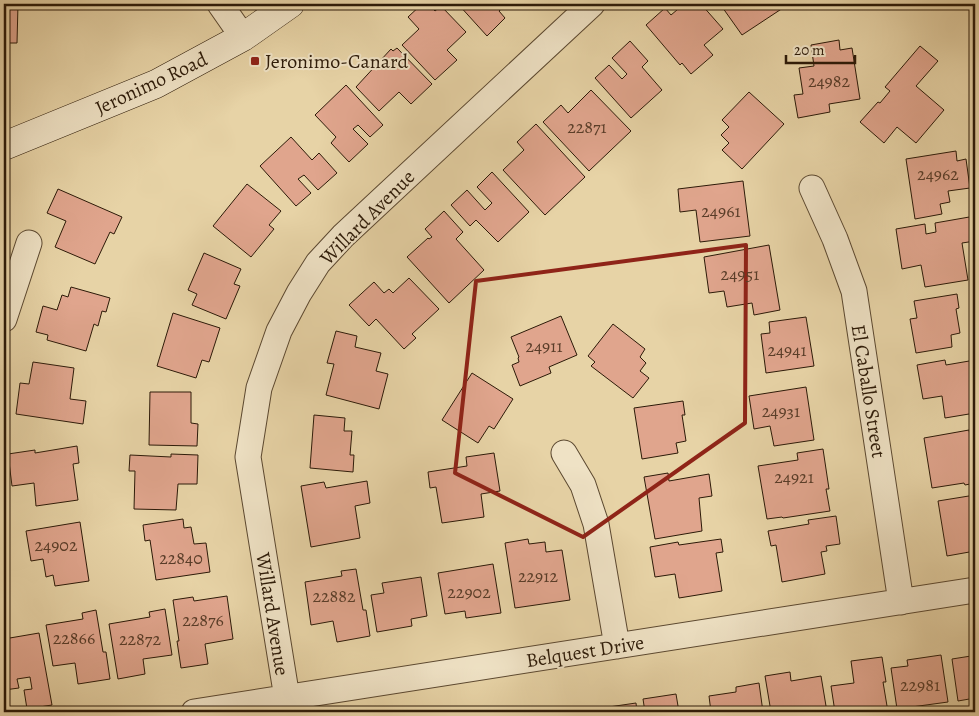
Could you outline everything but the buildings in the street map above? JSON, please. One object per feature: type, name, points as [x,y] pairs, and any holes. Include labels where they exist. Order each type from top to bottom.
[{"type":"main road","name":"Jeronimo Road","points":[[4,146],[156,84],[243,37],[290,4]]},
{"type":"street","points":[[220,4],[243,37]]},
{"type":"street","name":"Willard Avenue","points":[[287,698],[248,456],[259,388],[279,331],[299,293],[318,263],[343,236],[592,4]]},
{"type":"street","name":"El Caballo Street","points":[[812,188],[835,239],[854,291],[901,602]]},
{"type":"street","points":[[4,319],[28,242]]},
{"type":"street","points":[[564,453],[582,485],[596,524],[617,646]]},
{"type":"street","name":"Belquest Drive","points":[[194,712],[975,590]]},
{"type":"highlighted area","points":[[746,245],[745,423],[583,537],[455,473],[476,281]]},
{"type":"place","name":"Jeronimo-Canard","points":[[255,61]]}]
